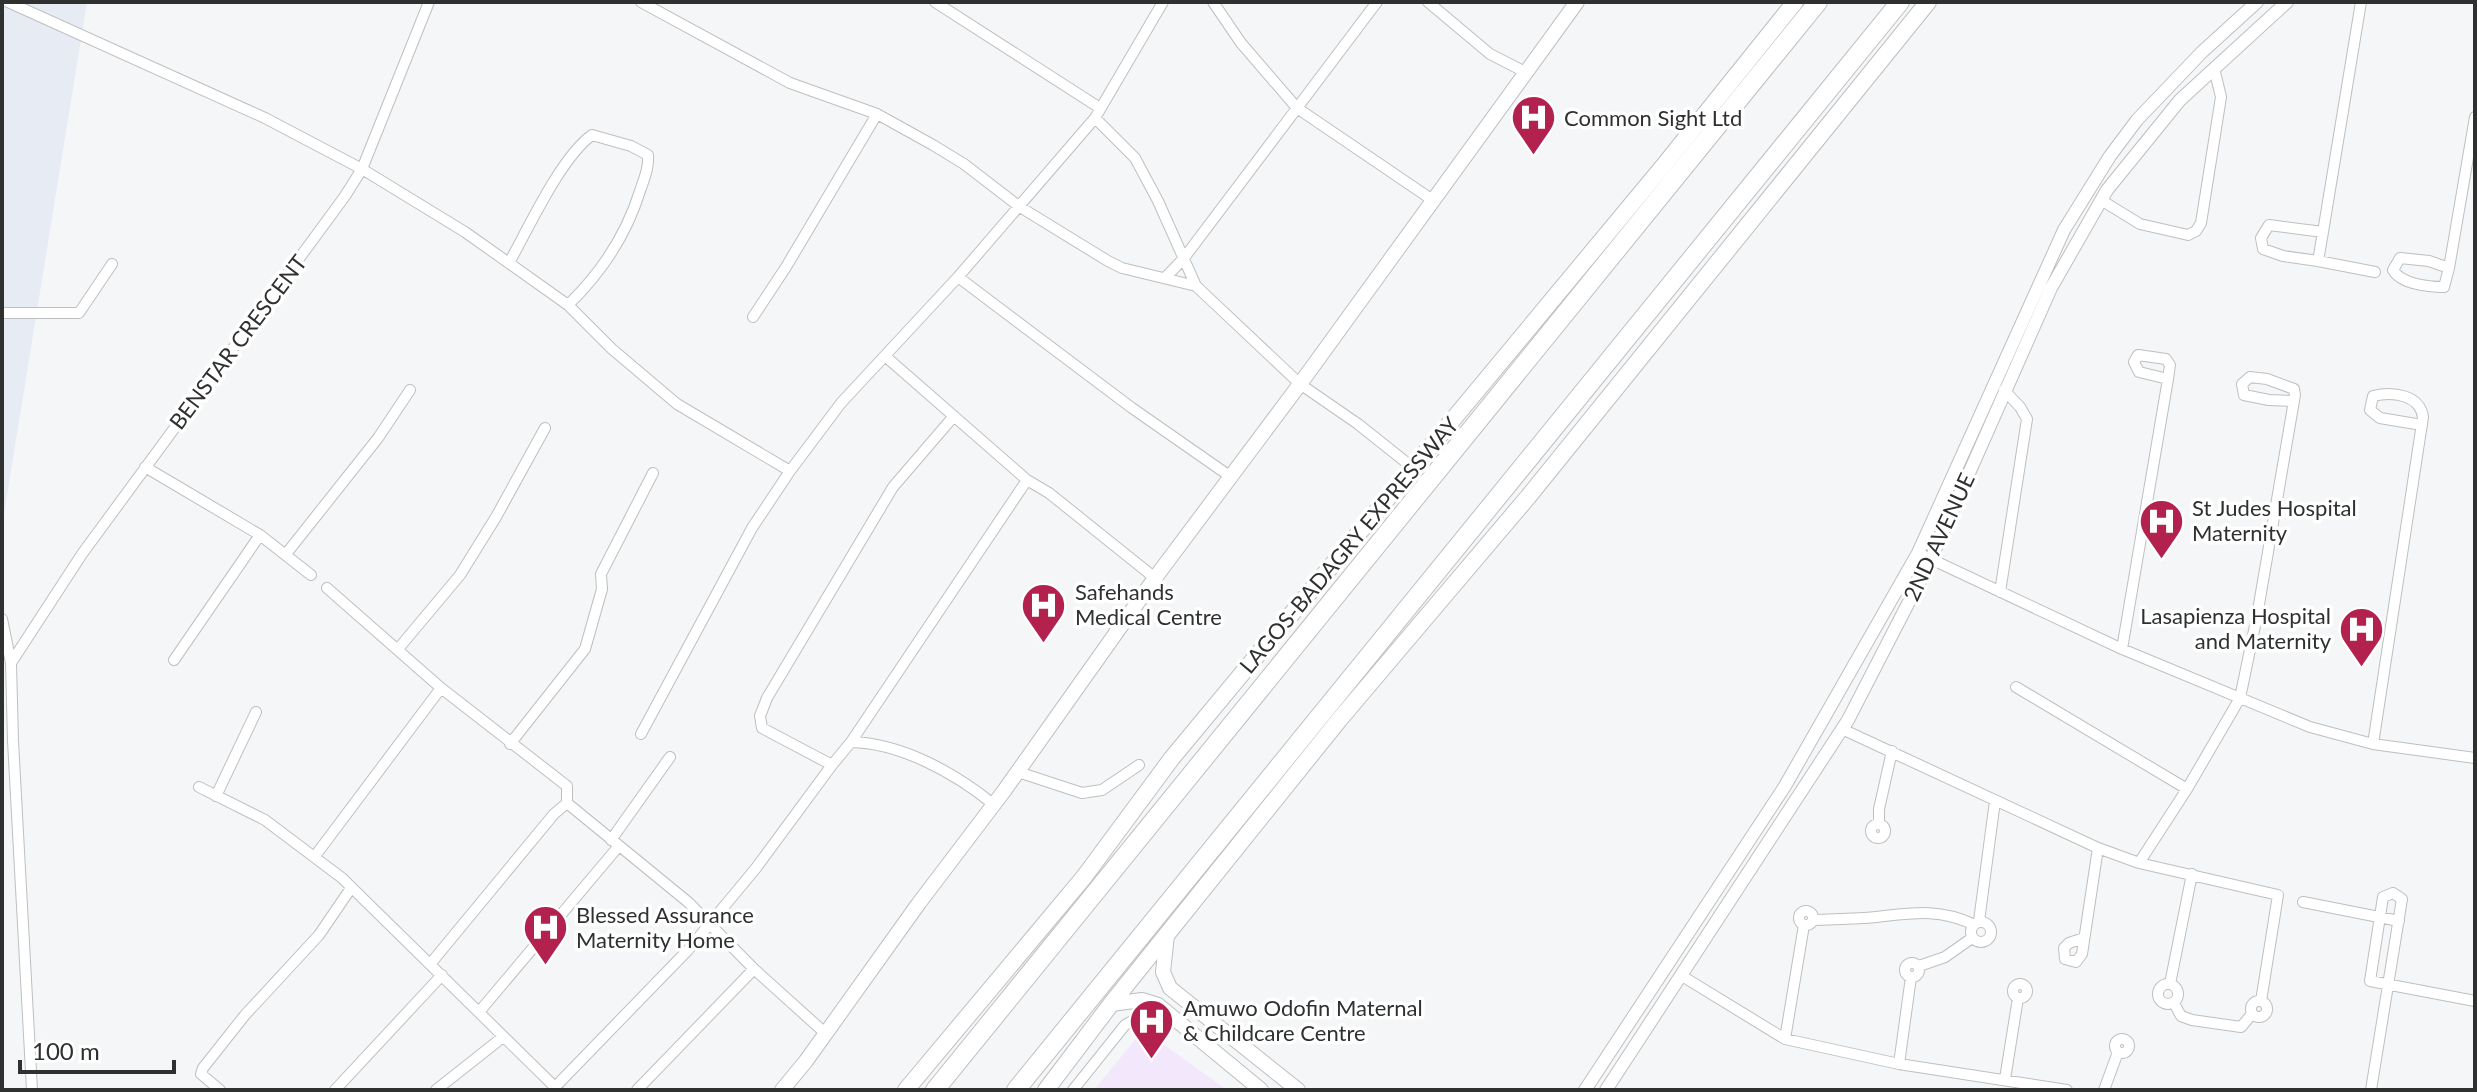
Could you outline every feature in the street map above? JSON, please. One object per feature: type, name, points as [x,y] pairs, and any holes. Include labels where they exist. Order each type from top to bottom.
[{"type":"highway","name":"LAGOS-BADAGRY EXPRESSWAY","points":[[935,1090],[1818,2]]},
{"type":"highway","points":[[1016,1090],[1900,2]]},
{"type":"main road","points":[[782,1090],[1018,772],[1155,578],[1577,2]]},
{"type":"main road","name":"LAGOS-BADAGRY EXPRESSWAY","points":[[906,1090],[1084,877],[1172,758],[1665,164],[1795,2]]},
{"type":"main road","points":[[1046,1090],[1111,1004],[1339,720],[1557,461],[1928,2]]},
{"type":"main road","points":[[1167,935],[1163,972],[1170,988],[1298,1090]]},
{"type":"main road","points":[[1111,1004],[1142,1000],[1165,1010],[1261,1090]]},
{"type":"street","points":[[8,2],[265,118],[362,169],[465,232],[568,305],[612,349],[677,404],[790,471]]},
{"type":"street","name":"BENSTAR CRESCENT","points":[[11,663],[82,554],[280,288],[362,169],[429,2]]},
{"type":"street","points":[[641,2],[790,83],[877,114],[964,164],[1020,207],[1108,261],[1122,268],[1196,286]]},
{"type":"street","points":[[935,2],[1098,113],[1135,158],[1196,286],[1300,384],[1412,467]]},
{"type":"street","points":[[641,734],[752,528],[790,471],[841,403],[958,277],[1098,113],[1163,2]]},
{"type":"street","points":[[1213,2],[1241,43],[1297,108],[1434,201]]},
{"type":"street","points":[[1165,278],[1184,258],[1377,2]]},
{"type":"street","points":[[1428,2],[1490,54],[1527,73]]},
{"type":"street","name":"2ND AVENUE","points":[[1585,1090],[1800,761],[1918,553],[2064,230],[2110,156],[2137,120],[2202,52],[2257,2]]},
{"type":"street","name":"2ND AVENUE","points":[[1609,1089],[1842,729],[1931,559],[2051,288],[2101,200],[2140,146],[2180,100],[2287,2]]},
{"type":"street","points":[[2318,261],[2361,2]]},
{"type":"street","points":[[2101,200],[2140,224],[2188,235],[2196,231],[2201,223],[2221,97],[2214,68]]},
{"type":"street","points":[[753,317],[877,114]]},
{"type":"street","points":[[2449,268],[2429,261],[2400,258],[2393,270],[2400,279],[2444,287],[2449,268],[2475,117]]},
{"type":"street","points":[[509,263],[570,157],[585,140],[592,135],[631,146],[648,155],[648,164],[624,234],[596,276],[568,305]]},
{"type":"street","points":[[2323,232],[2269,225],[2261,238],[2263,249],[2375,272]]},
{"type":"street","points":[[2,313],[79,313],[112,264]]},
{"type":"street","points":[[958,277],[1132,408],[1231,477]]},
{"type":"street","points":[[885,356],[1027,480],[1049,493],[1155,578]]},
{"type":"street","points":[[2139,863],[2240,698],[2257,616],[2294,389],[2286,384],[2250,377],[2242,384],[2244,395],[2292,401]]},
{"type":"street","points":[[2122,649],[2168,379]]},
{"type":"street","points":[[286,554],[378,438],[410,390]]},
{"type":"street","points":[[2000,592],[2027,419],[2004,390]]},
{"type":"street","points":[[2373,744],[2422,425],[2421,407],[2417,401],[2384,394],[2373,396],[2370,410],[2380,418],[2422,425]]},
{"type":"street","points":[[832,765],[762,728],[760,716],[788,662],[893,487],[954,416]]},
{"type":"street","points":[[398,649],[460,575],[545,428]]},
{"type":"street","points":[[145,467],[260,535],[311,575]]},
{"type":"street","points":[[510,744],[585,649],[602,589],[601,574],[653,473]]},
{"type":"street","points":[[199,787],[265,820],[315,856],[431,963],[556,1088],[688,950],[756,868],[851,742],[1027,480]]},
{"type":"street","points":[[174,660],[260,535]]},
{"type":"street","points":[[1918,553],[2122,649],[2310,727],[2373,744],[2475,758]]},
{"type":"street","points":[[327,588],[441,688],[567,786],[567,803],[554,814],[431,963]]},
{"type":"street","points":[[2,619],[11,663],[32,1090]]},
{"type":"street","points":[[2016,687],[2187,789]]},
{"type":"street","points":[[315,856],[441,688]]},
{"type":"street","points":[[216,796],[256,712]]},
{"type":"street","points":[[1842,729],[2098,848],[2139,863],[2192,874],[2278,895],[2261,1001],[2267,1005],[2268,1011],[2264,1017],[2258,1018],[2252,1014],[2241,1027],[2181,1016],[2174,1003],[2179,996],[2177,988],[2170,984],[2192,874]]},
{"type":"street","points":[[2,733],[13,741]]},
{"type":"street","points":[[851,742],[866,742],[917,759],[962,780],[993,804]]},
{"type":"street","points":[[1879,824],[1879,809],[1892,751]]},
{"type":"street","points":[[479,1012],[615,843],[670,757]]},
{"type":"street","points":[[1018,772],[1082,793],[1102,790],[1139,765]]},
{"type":"street","points":[[1785,1039],[1809,922],[1907,912],[1954,915],[1976,923],[1987,923],[1991,936],[1978,942],[1972,938],[1970,931],[1976,923],[1995,801]]},
{"type":"street","points":[[567,803],[688,902],[754,969],[825,1033]]},
{"type":"street","points":[[2084,938],[2098,848]]},
{"type":"street","points":[[216,1086],[201,1074],[203,1068],[245,1015],[319,935],[351,888]]},
{"type":"street","points":[[2371,1090],[2388,986],[2399,921],[2402,899],[2393,893],[2383,897],[2369,977],[2375,983],[2388,986],[2475,1001]]},
{"type":"street","points":[[2303,902],[2399,921]]},
{"type":"street","points":[[1899,1064],[1911,977],[1916,976],[1919,966],[1945,957],[1972,938]]},
{"type":"street","points":[[637,1090],[754,969]]},
{"type":"street","points":[[335,1090],[442,975]]},
{"type":"street","points":[[1682,976],[1785,1039],[1899,1064],[2067,1090]]},
{"type":"street","points":[[2005,1079],[2018,998]]},
{"type":"street","points":[[1073,1090],[1125,1025],[1143,1015],[1165,1010]]},
{"type":"street","points":[[436,1090],[503,1037]]},
{"type":"street","points":[[2104,1090],[2118,1052]]},
{"type":"street","points":[[201,1090],[216,1086]]},
{"type":"shaded area","points":[[2,2],[87,2],[2,526]]},
{"type":"shaded area","name":"Amuwo Odofin Maternal & Childcare Centre","points":[[1143,1030],[1227,1090],[1094,1090]]},
{"type":"place","name":"Common Sight Ltd","points":[[1533,157]]},
{"type":"place","name":"St Judes Hospital Maternity","points":[[2161,560]]},
{"type":"place","name":"Safehands Medical Centre","points":[[1044,644]]},
{"type":"place","name":"Lasapienza Hospital and Maternity","points":[[2362,668]]},
{"type":"place","name":"Blessed Assurance Maternity Home","points":[[545,967]]},
{"type":"place","name":"Amuwo Odofin Maternal & Childcare Centre","points":[[1152,1060]]}]
